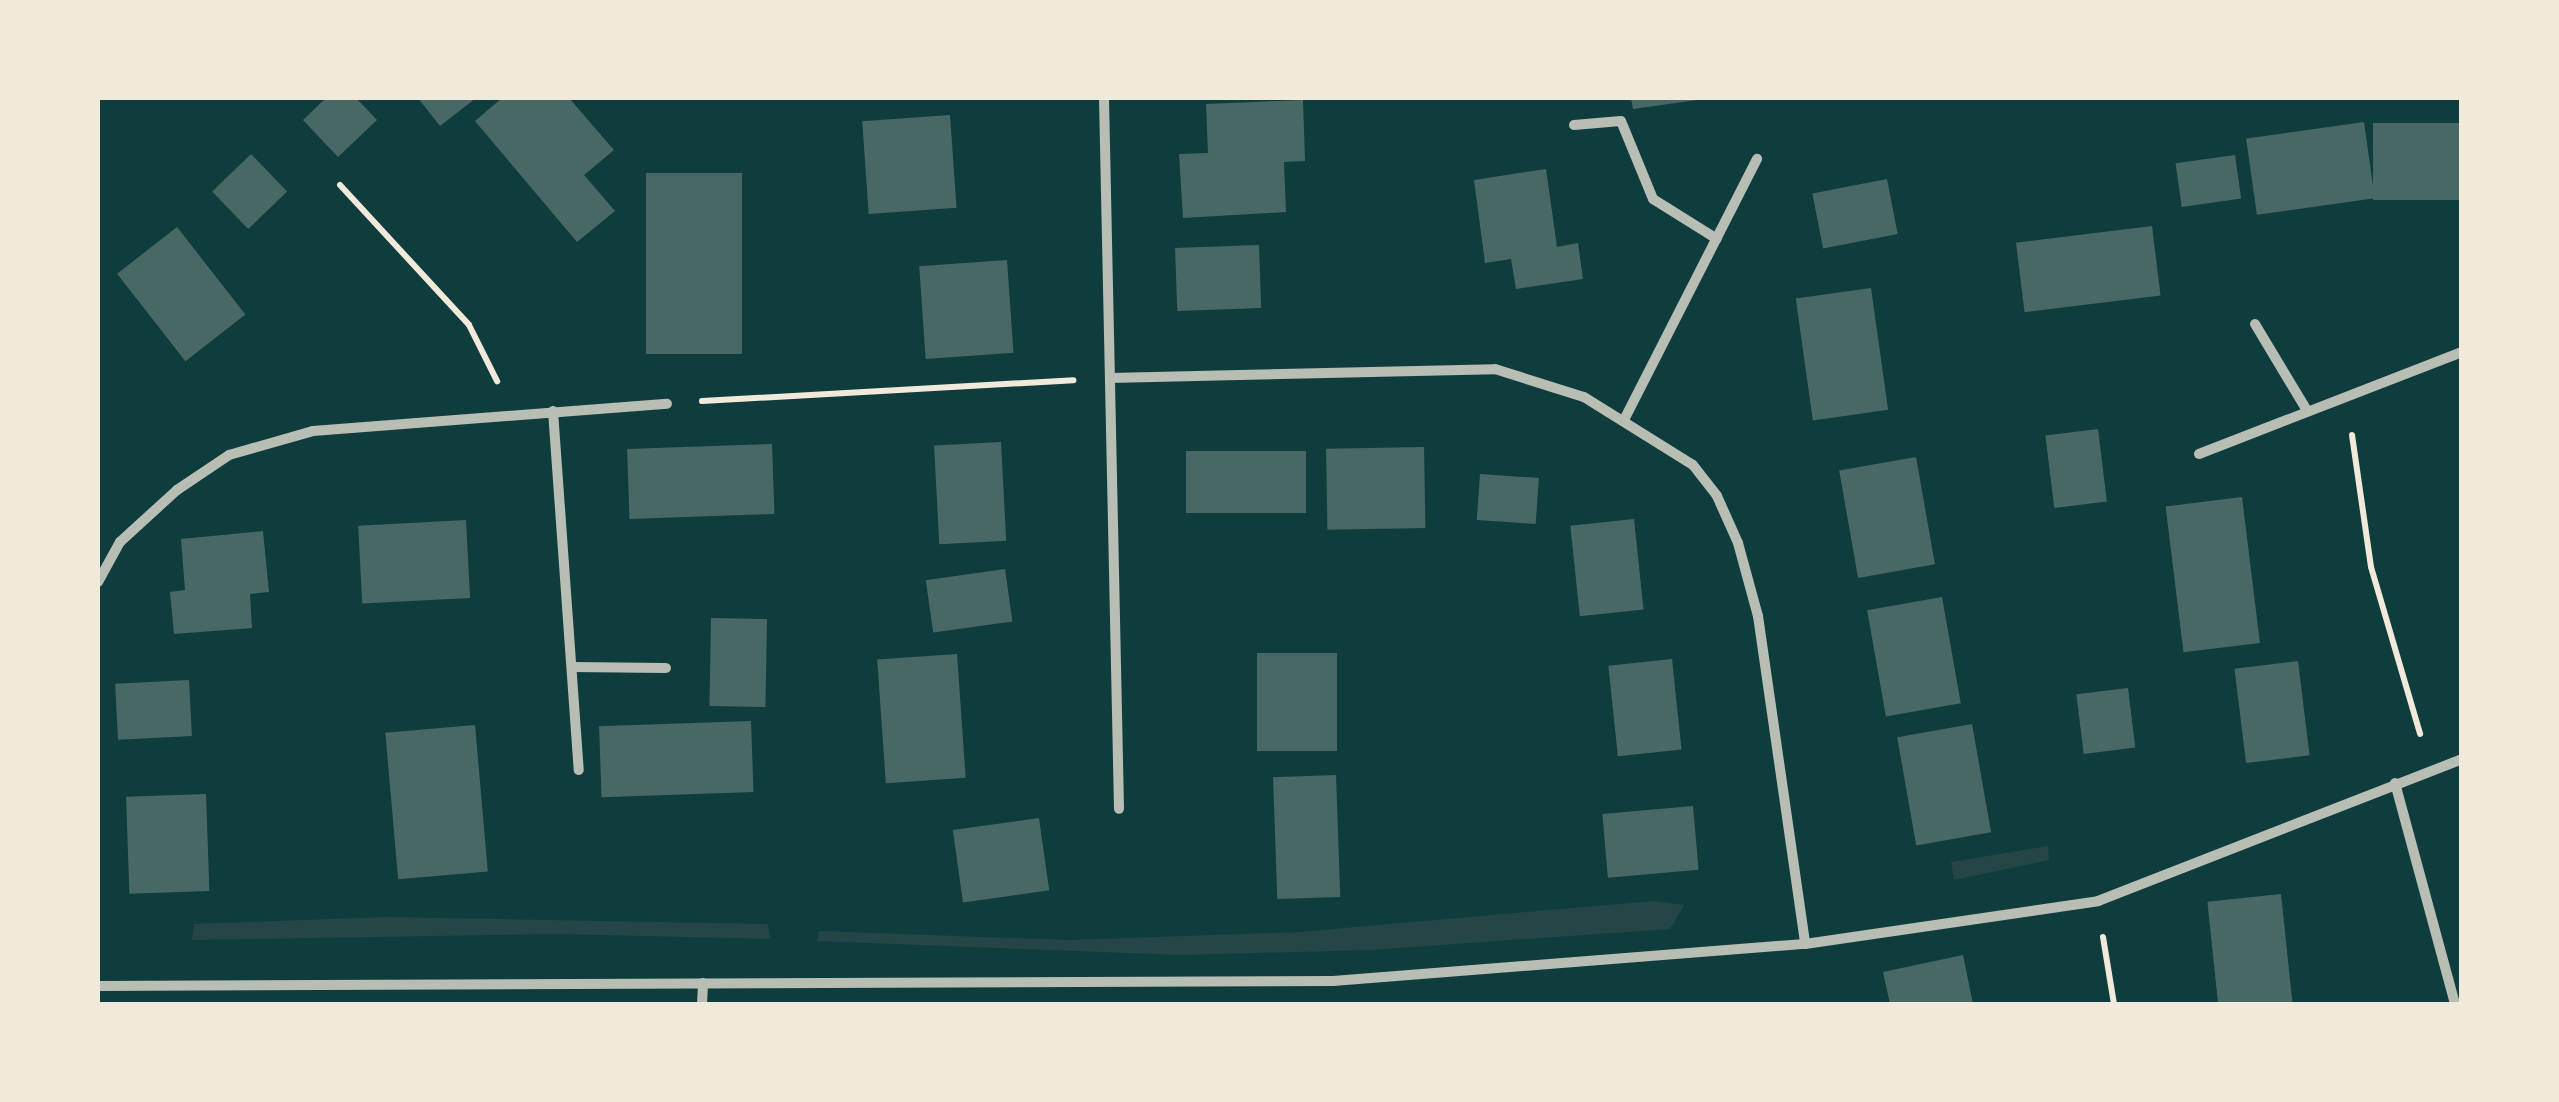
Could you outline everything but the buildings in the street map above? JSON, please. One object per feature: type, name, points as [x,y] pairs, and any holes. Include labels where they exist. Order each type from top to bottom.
[{"type":"street","points":[[1104,98],[1119,810]]},
{"type":"street","points":[[1574,125],[1621,121],[1653,199],[1716,239]]},
{"type":"street","points":[[1625,418],[1757,159]]},
{"type":"street","points":[[2254,324],[2306,409]]},
{"type":"street","points":[[2199,454],[2306,409],[2346,400],[2462,352]]},
{"type":"street","points":[[1110,378],[1495,369],[1531,376],[1625,418],[1694,465],[1718,496],[1738,543],[1758,616],[1805,944]]},
{"type":"street","points":[[98,582],[120,542],[177,490],[229,455],[313,430],[668,404]]},
{"type":"street","points":[[553,411],[579,770]]},
{"type":"street","points":[[572,667],[666,668]]},
{"type":"street","points":[[98,986],[1333,981],[1805,944],[2098,901],[2270,839],[2394,782],[2462,759]]},
{"type":"street","points":[[2394,782],[2454,1004]]},
{"type":"street","points":[[702,1004],[703,984]]},
{"type":"path","points":[[340,185],[480,340],[498,386],[494,415]]},
{"type":"path","points":[[668,404],[1110,378]]},
{"type":"path","points":[[2346,400],[2371,568],[2431,768]]},
{"type":"path","points":[[2098,901],[2114,1004]]},
{"type":"shaded area","points":[[2048,846],[2049,860],[1954,880],[1951,862]]},
{"type":"shaded area","points":[[1653,901],[1684,905],[1670,929],[1370,950],[1181,955],[817,941],[819,931],[1068,940],[1299,932]]},
{"type":"shaded area","points":[[388,917],[768,924],[770,939],[556,934],[192,940],[194,924]]}]
